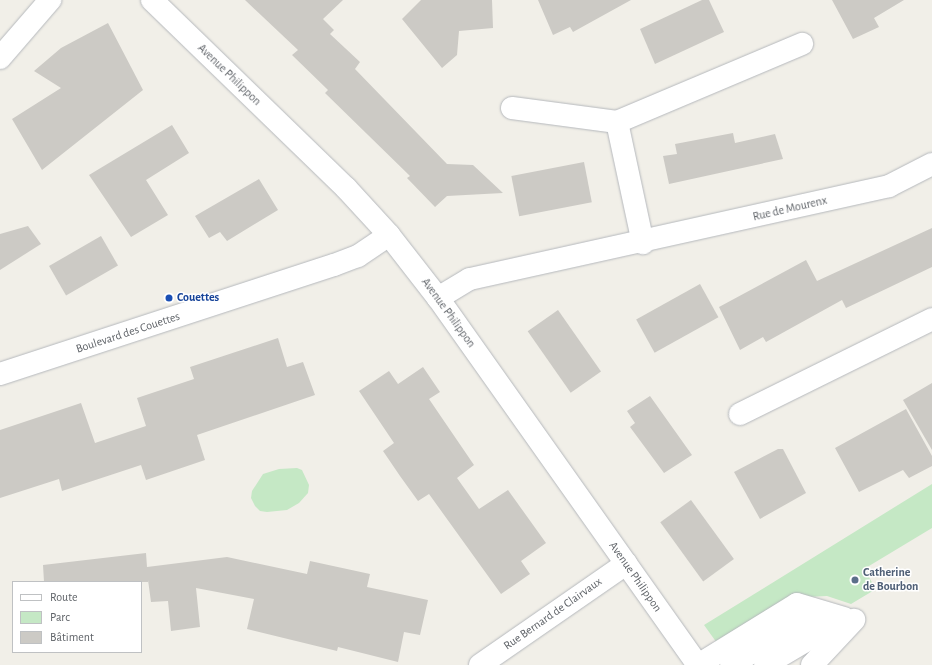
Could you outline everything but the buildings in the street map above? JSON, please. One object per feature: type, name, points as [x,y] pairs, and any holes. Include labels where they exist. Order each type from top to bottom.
[{"type":"street","points":[[0,58],[50,0]]},
{"type":"street","name":"Avenue Philippon","points":[[152,0],[346,188],[389,235],[438,298],[698,665]]},
{"type":"street","points":[[512,108],[617,122],[802,44]]},
{"type":"street","points":[[617,122],[643,242]]},
{"type":"street","name":"Rue de Mourenx","points":[[438,298],[470,279],[643,242],[889,186],[932,164]]},
{"type":"street","name":"Boulevard des Couettes","points":[[0,374],[346,261],[358,256],[389,235]]},
{"type":"street","points":[[740,414],[932,319]]},
{"type":"street","name":"Rue Bernard de Clairvaux","points":[[480,665],[626,564]]},
{"type":"street","points":[[698,665],[798,604],[844,618]]},
{"type":"street","points":[[765,665],[844,618]]},
{"type":"street","points":[[731,665],[807,619],[856,618],[812,665]]},
{"type":"green space","points":[[297,468],[302,470],[309,485],[308,493],[299,503],[287,510],[267,512],[260,511],[255,506],[251,498],[252,491],[263,474],[279,469]]},
{"type":"green space","points":[[932,484],[932,528],[864,569],[876,589],[851,604],[827,596],[806,597],[717,643],[704,625]]},
{"type":"place","name":"Couettes","points":[[169,298]]},
{"type":"place","name":"Catherine de Bourbon","points":[[855,580]]}]
